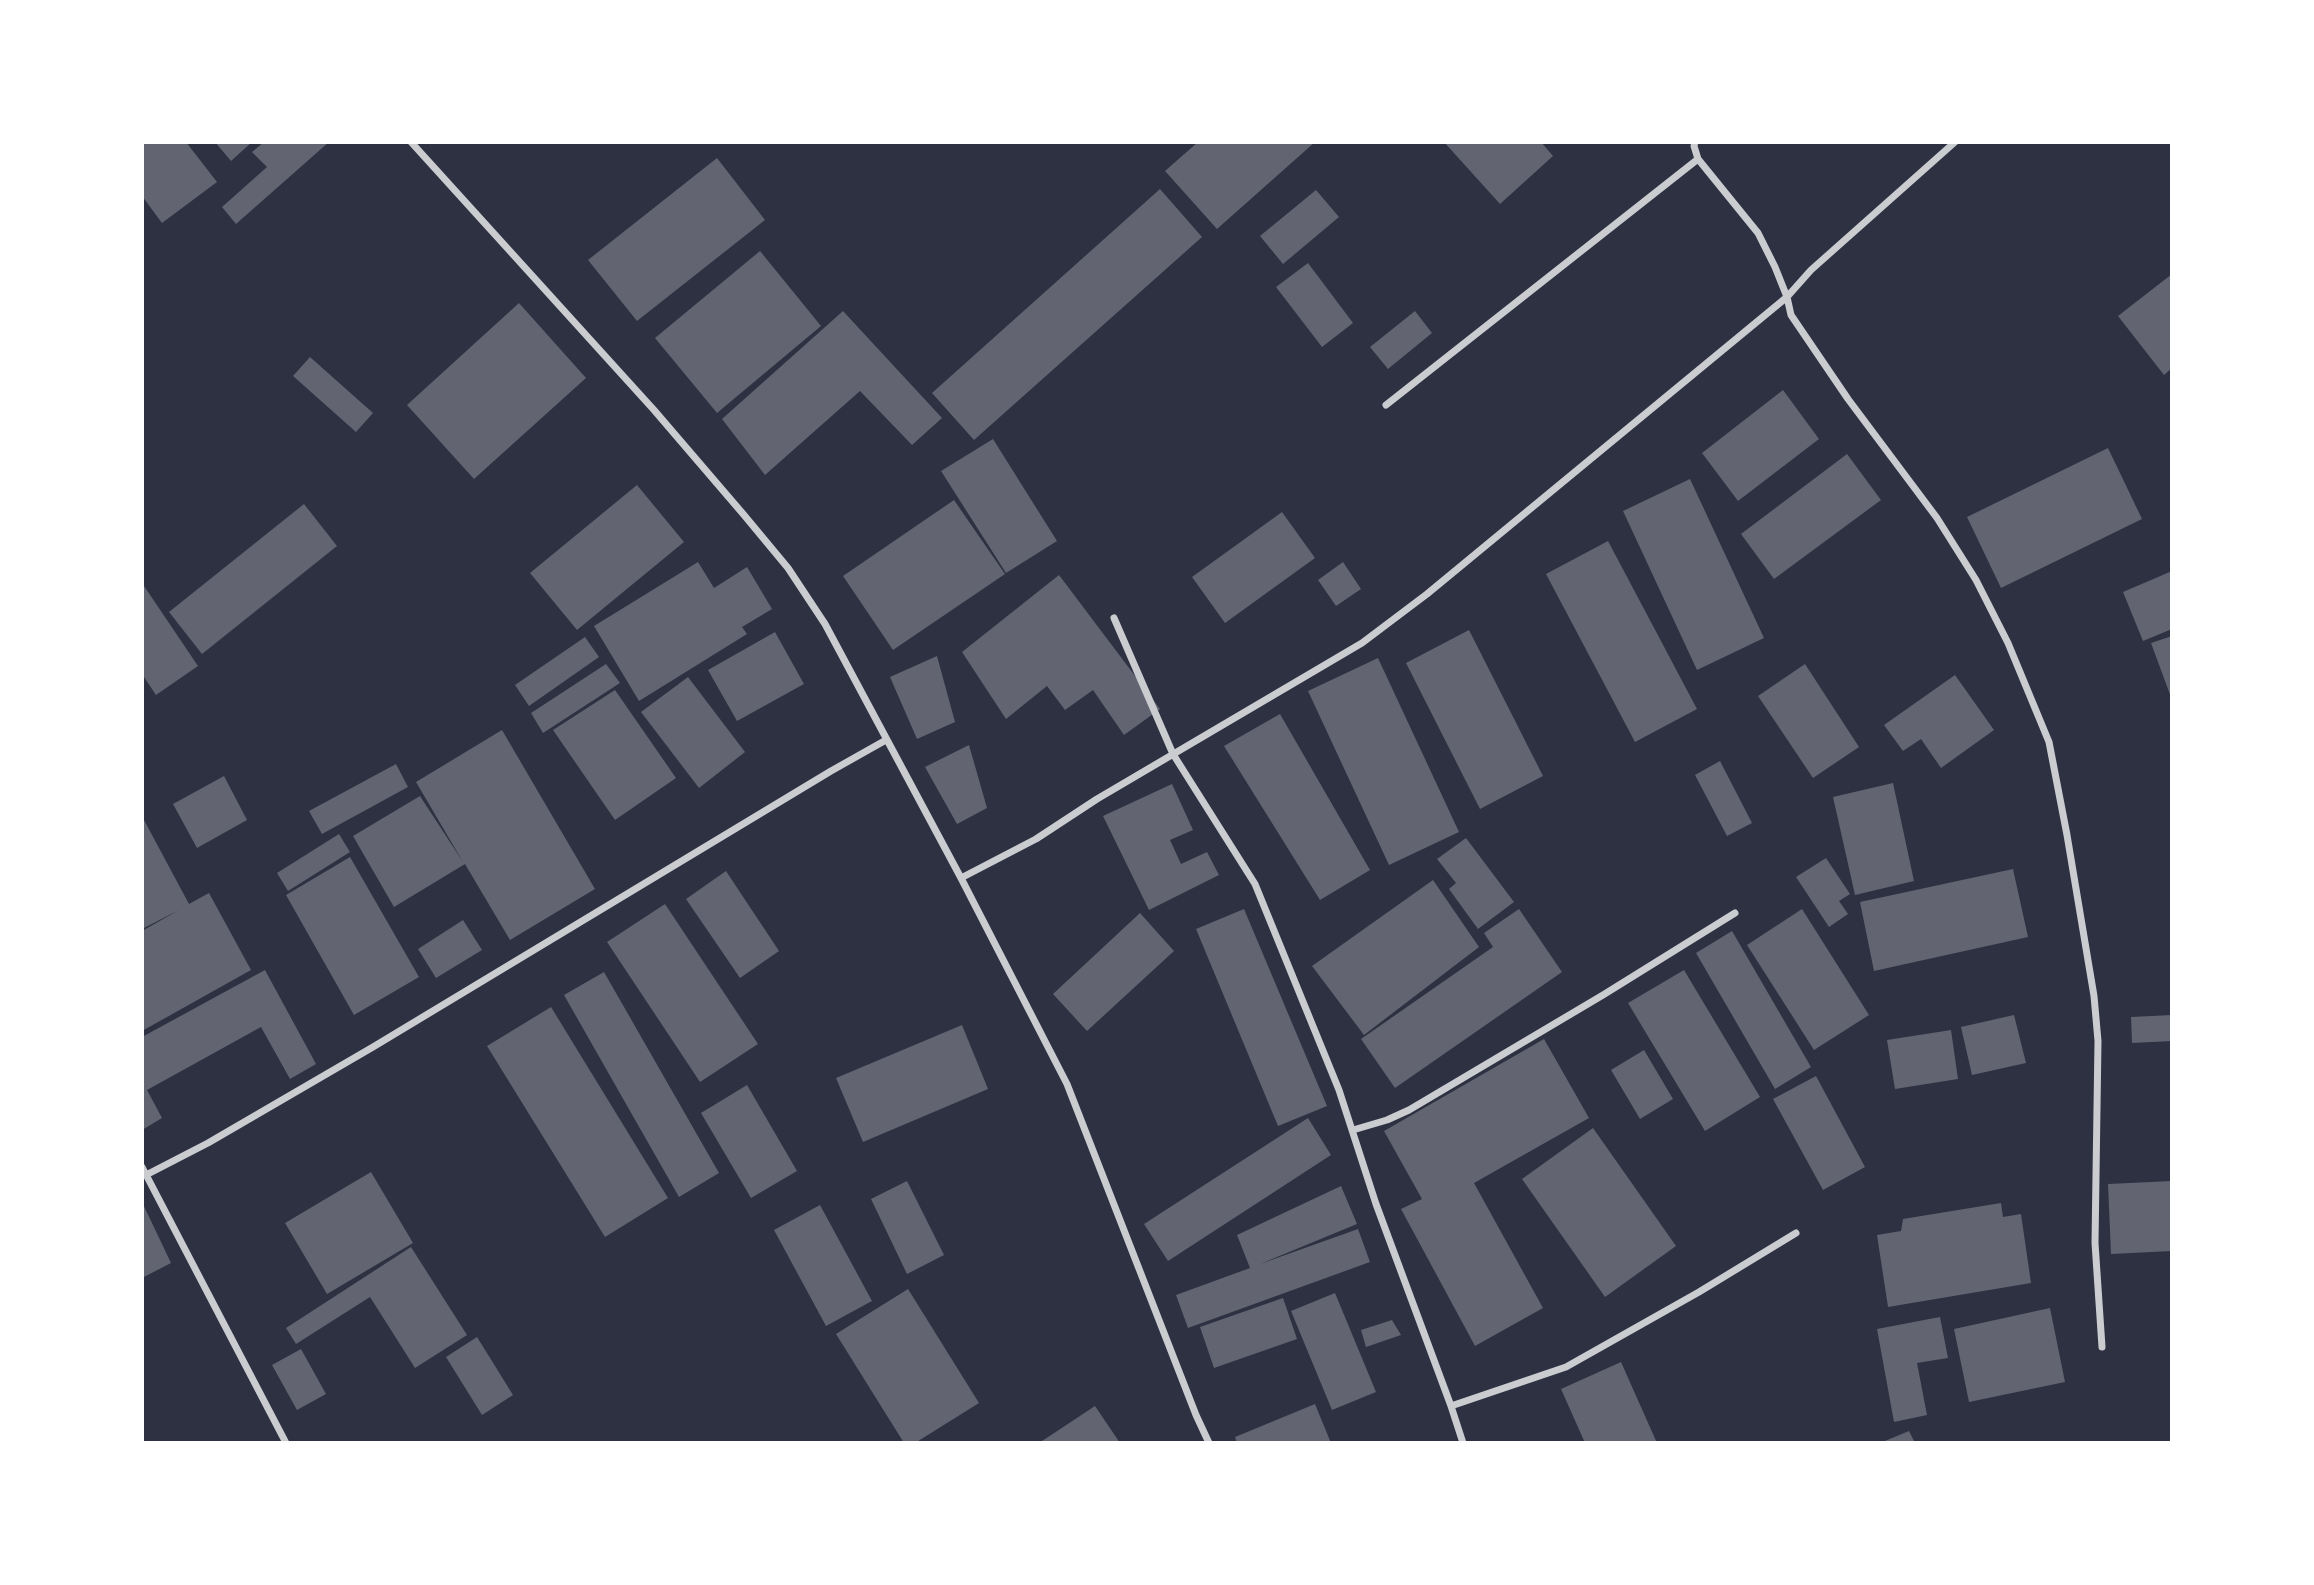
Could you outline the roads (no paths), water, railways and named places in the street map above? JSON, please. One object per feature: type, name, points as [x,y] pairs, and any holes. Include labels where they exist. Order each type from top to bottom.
[{"type":"street","points":[[411,142],[654,410],[788,568],[825,624],[961,878],[1067,1084],[1209,1443]]},
{"type":"street","points":[[1695,142],[1698,159],[1758,233],[1787,297],[1791,315],[1848,398],[1937,518],[1976,580],[2008,643],[2049,742],[2094,996],[2098,1041],[2095,1243],[2102,1347]]},
{"type":"street","points":[[961,878],[1036,839],[1373,635],[1438,585],[1787,297],[1811,270],[1955,142]]},
{"type":"street","points":[[1386,405],[1698,159]]},
{"type":"street","points":[[1114,618],[1173,754],[1255,884],[1339,1090],[1376,1204],[1463,1443]]},
{"type":"street","points":[[146,1175],[208,1143],[385,1041],[886,740]]},
{"type":"street","points":[[1353,1130],[1409,1110],[1603,995],[1735,912]]},
{"type":"street","points":[[142,1167],[286,1443]]},
{"type":"street","points":[[1451,1406],[1566,1367],[1796,1233]]}]
